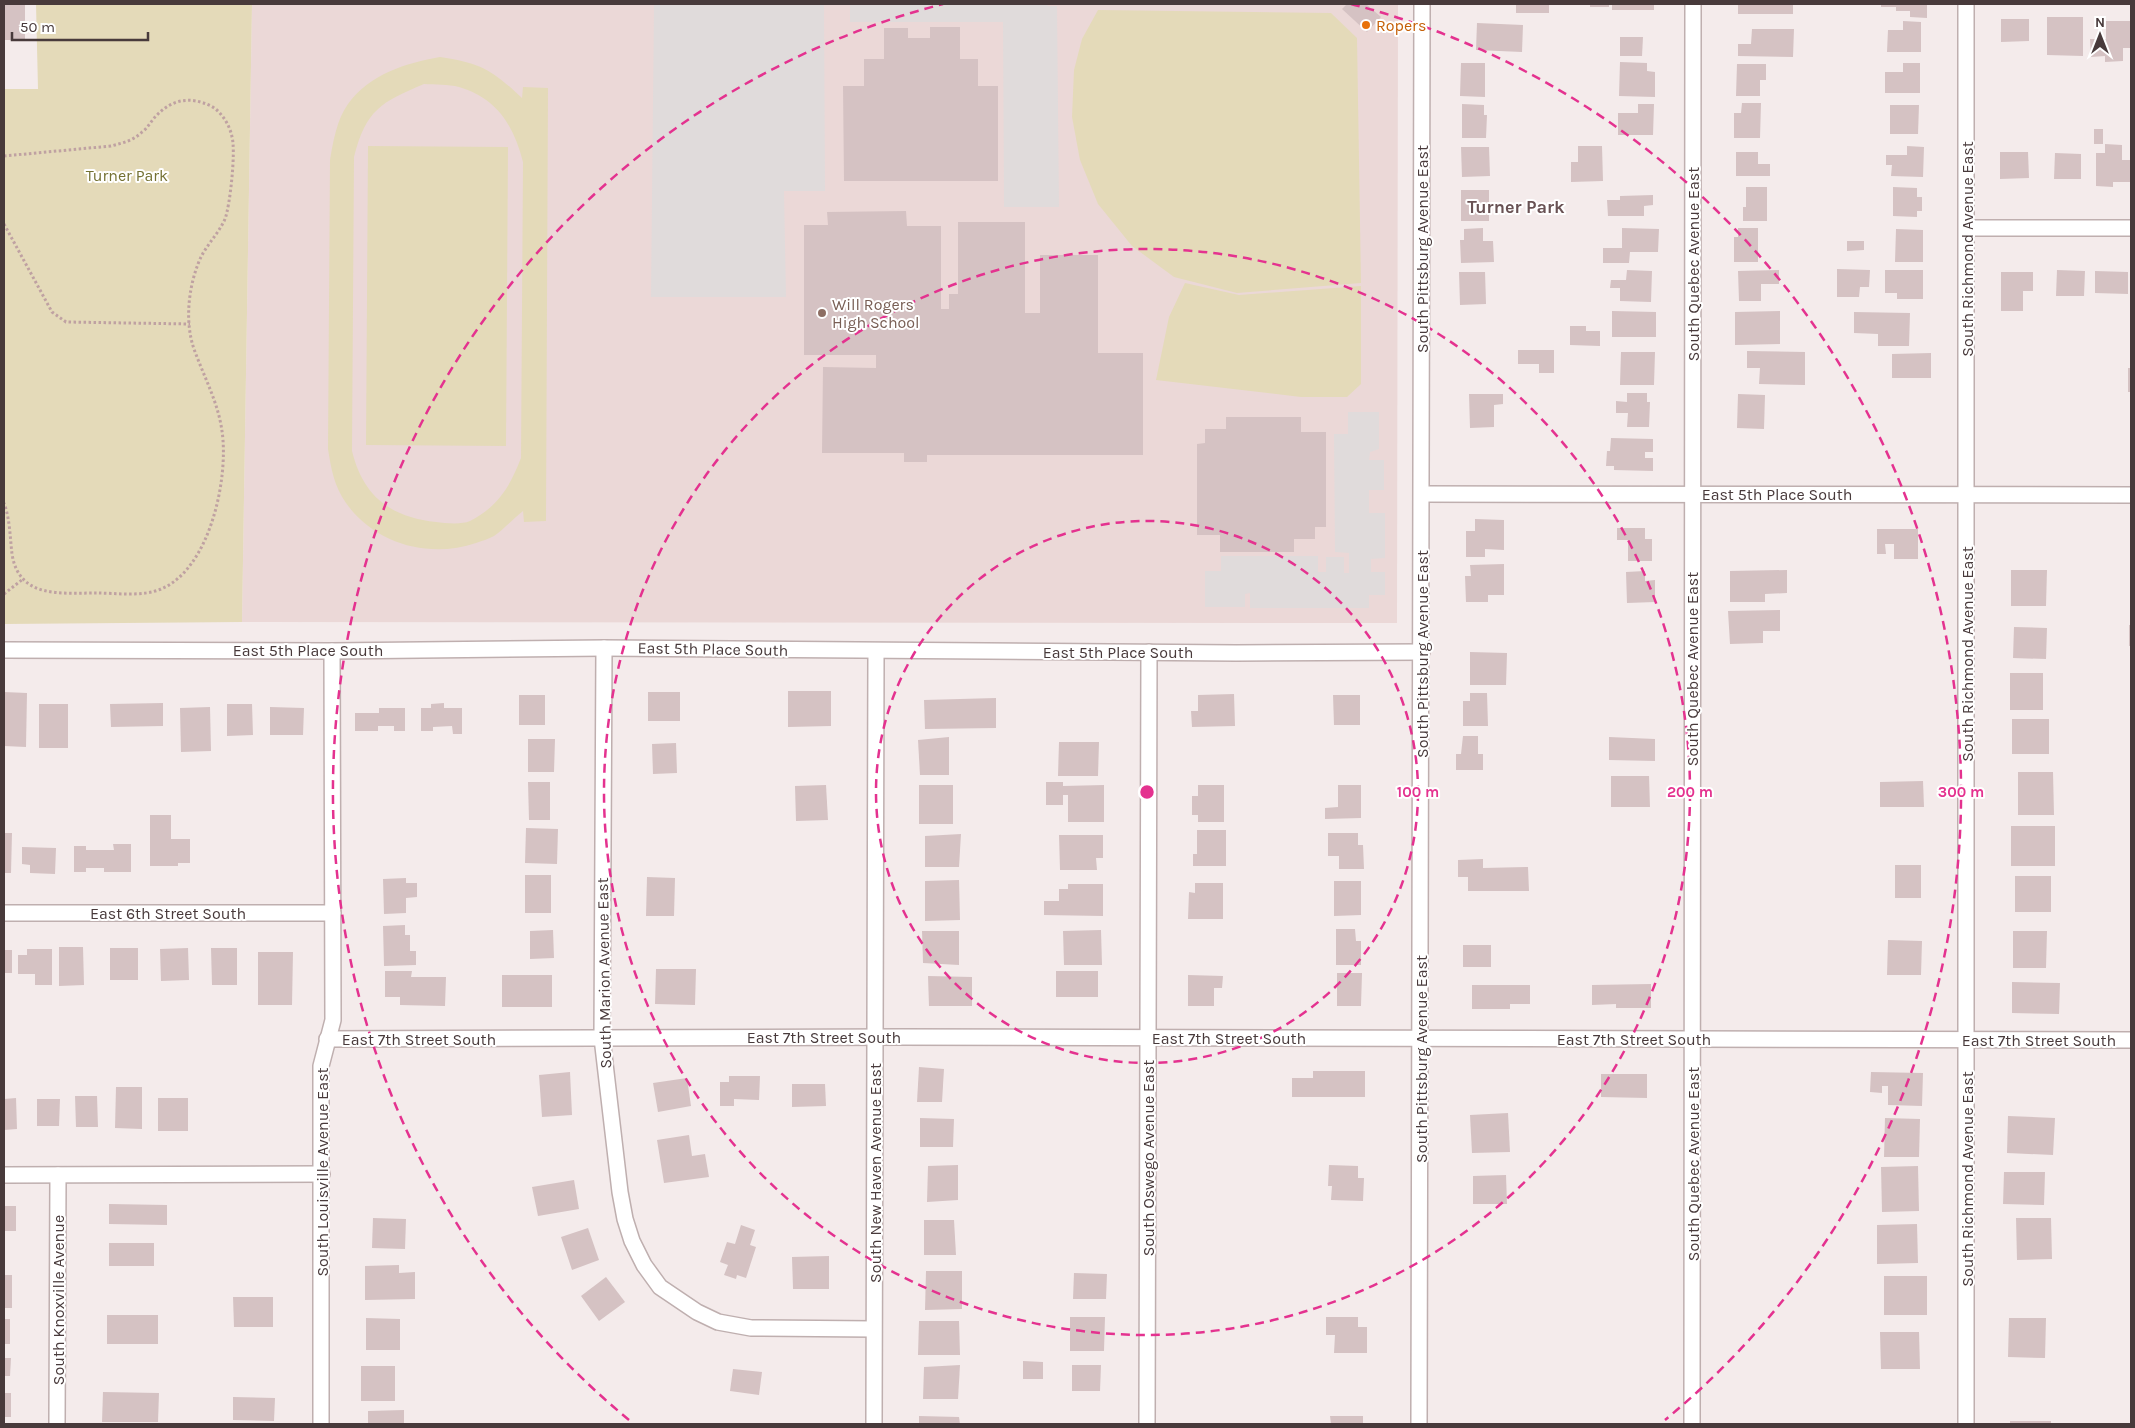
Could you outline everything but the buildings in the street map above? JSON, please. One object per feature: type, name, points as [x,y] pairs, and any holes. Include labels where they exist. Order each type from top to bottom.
[{"type":"street","name":"South Pittsburg Avenue East","points":[[1419,1424],[1422,4]]},
{"type":"street","name":"South Quebec Avenue East","points":[[1692,1424],[1694,4]]},
{"type":"street","name":"South Richmond Avenue East","points":[[1966,4],[1966,1424]]},
{"type":"street","points":[[1967,228],[2131,228]]},
{"type":"street","name":"East 5th Place South","points":[[1422,494],[2131,495]]},
{"type":"street","name":"East 5th Place South","points":[[4,650],[332,651],[604,648],[876,652],[1422,652]]},
{"type":"street","name":"South Marion Avenue East","points":[[604,648],[602,1038],[624,1219],[632,1241],[644,1265],[660,1287],[697,1312],[718,1322],[751,1328],[873,1329]]},
{"type":"street","name":"South Louisville Avenue East","points":[[321,1424],[322,1066],[333,1020],[332,651]]},
{"type":"street","name":"South New Haven Avenue East","points":[[874,1424],[876,652]]},
{"type":"street","name":"South Oswego Avenue East","points":[[1147,1424],[1149,652]]},
{"type":"street","name":"East 6th Street South","points":[[4,913],[333,913]]},
{"type":"street","name":"East 7th Street South","points":[[327,1039],[876,1037],[2131,1040]]},
{"type":"street","points":[[4,1175],[322,1174]]},
{"type":"street","name":"South Knoxville Avenue","points":[[57,1424],[58,1175]]},
{"type":"path","points":[[4,156],[111,146],[128,142],[142,132],[170,103],[183,100],[197,101],[213,107],[228,123],[233,139],[230,202],[224,221],[208,244],[198,264],[189,293],[190,324],[194,348],[216,402],[223,440],[223,463],[219,498],[209,530],[193,560],[185,572],[160,589],[142,592],[49,593],[34,588],[23,579],[15,568],[8,514],[4,503]]},
{"type":"path","points":[[4,224],[52,312],[66,322],[190,324]]},
{"type":"path","points":[[4,594],[23,579]]},
{"type":"shaded area","name":"Will Rogers High School","points":[[252,4],[1398,4],[1397,623],[242,622]]},
{"type":"shaded area","points":[[654,4],[824,4],[825,191],[784,191],[786,297],[651,297]]},
{"type":"shaded area","points":[[850,4],[1046,4],[1048,6],[1057,6],[1059,207],[1004,207],[1003,22],[850,22]]},
{"type":"shaded area","points":[[1348,412],[1379,412],[1379,449],[1370,452],[1369,460],[1384,460],[1384,490],[1369,490],[1369,513],[1385,513],[1385,558],[1371,559],[1371,572],[1385,572],[1385,595],[1369,595],[1369,608],[1250,608],[1250,593],[1245,594],[1245,607],[1205,607],[1205,571],[1221,571],[1221,556],[1318,556],[1318,572],[1326,572],[1326,557],[1344,557],[1344,573],[1349,573],[1349,553],[1335,552],[1334,434],[1348,434]]},
{"type":"green space","name":"Turner Park","points":[[36,4],[252,4],[242,622],[4,624],[4,89],[38,89]]},
{"type":"green space","points":[[1098,10],[1331,13],[1357,38],[1361,283],[1237,293],[1174,277],[1132,246],[1098,204],[1080,160],[1072,117],[1074,70],[1082,39]]},
{"type":"green space","points":[[440,57],[466,62],[485,69],[494,74],[522,98],[523,87],[548,88],[546,521],[524,522],[523,511],[492,537],[458,548],[440,549],[422,548],[387,538],[372,529],[358,517],[346,503],[339,490],[332,470],[328,449],[330,160],[336,131],[348,104],[367,85],[402,67]],"holes":[[[424,84],[459,87],[484,98],[494,106],[509,125],[523,162],[521,458],[508,486],[496,502],[489,509],[470,521],[458,523],[420,519],[405,515],[381,502],[363,480],[352,451],[354,157],[364,128],[377,110],[397,96]]]},
{"type":"green space","points":[[368,146],[508,147],[506,446],[366,445]]},
{"type":"green space","points":[[1185,283],[1239,295],[1361,286],[1361,384],[1347,397],[1301,397],[1156,380],[1169,317]]},
{"type":"place","name":"Ropers","points":[[1366,25]]},
{"type":"place","name":"Will Rogers High School","points":[[822,313]]},
{"type":"district","name":"Turner Park","points":[[1516,207]]}]
